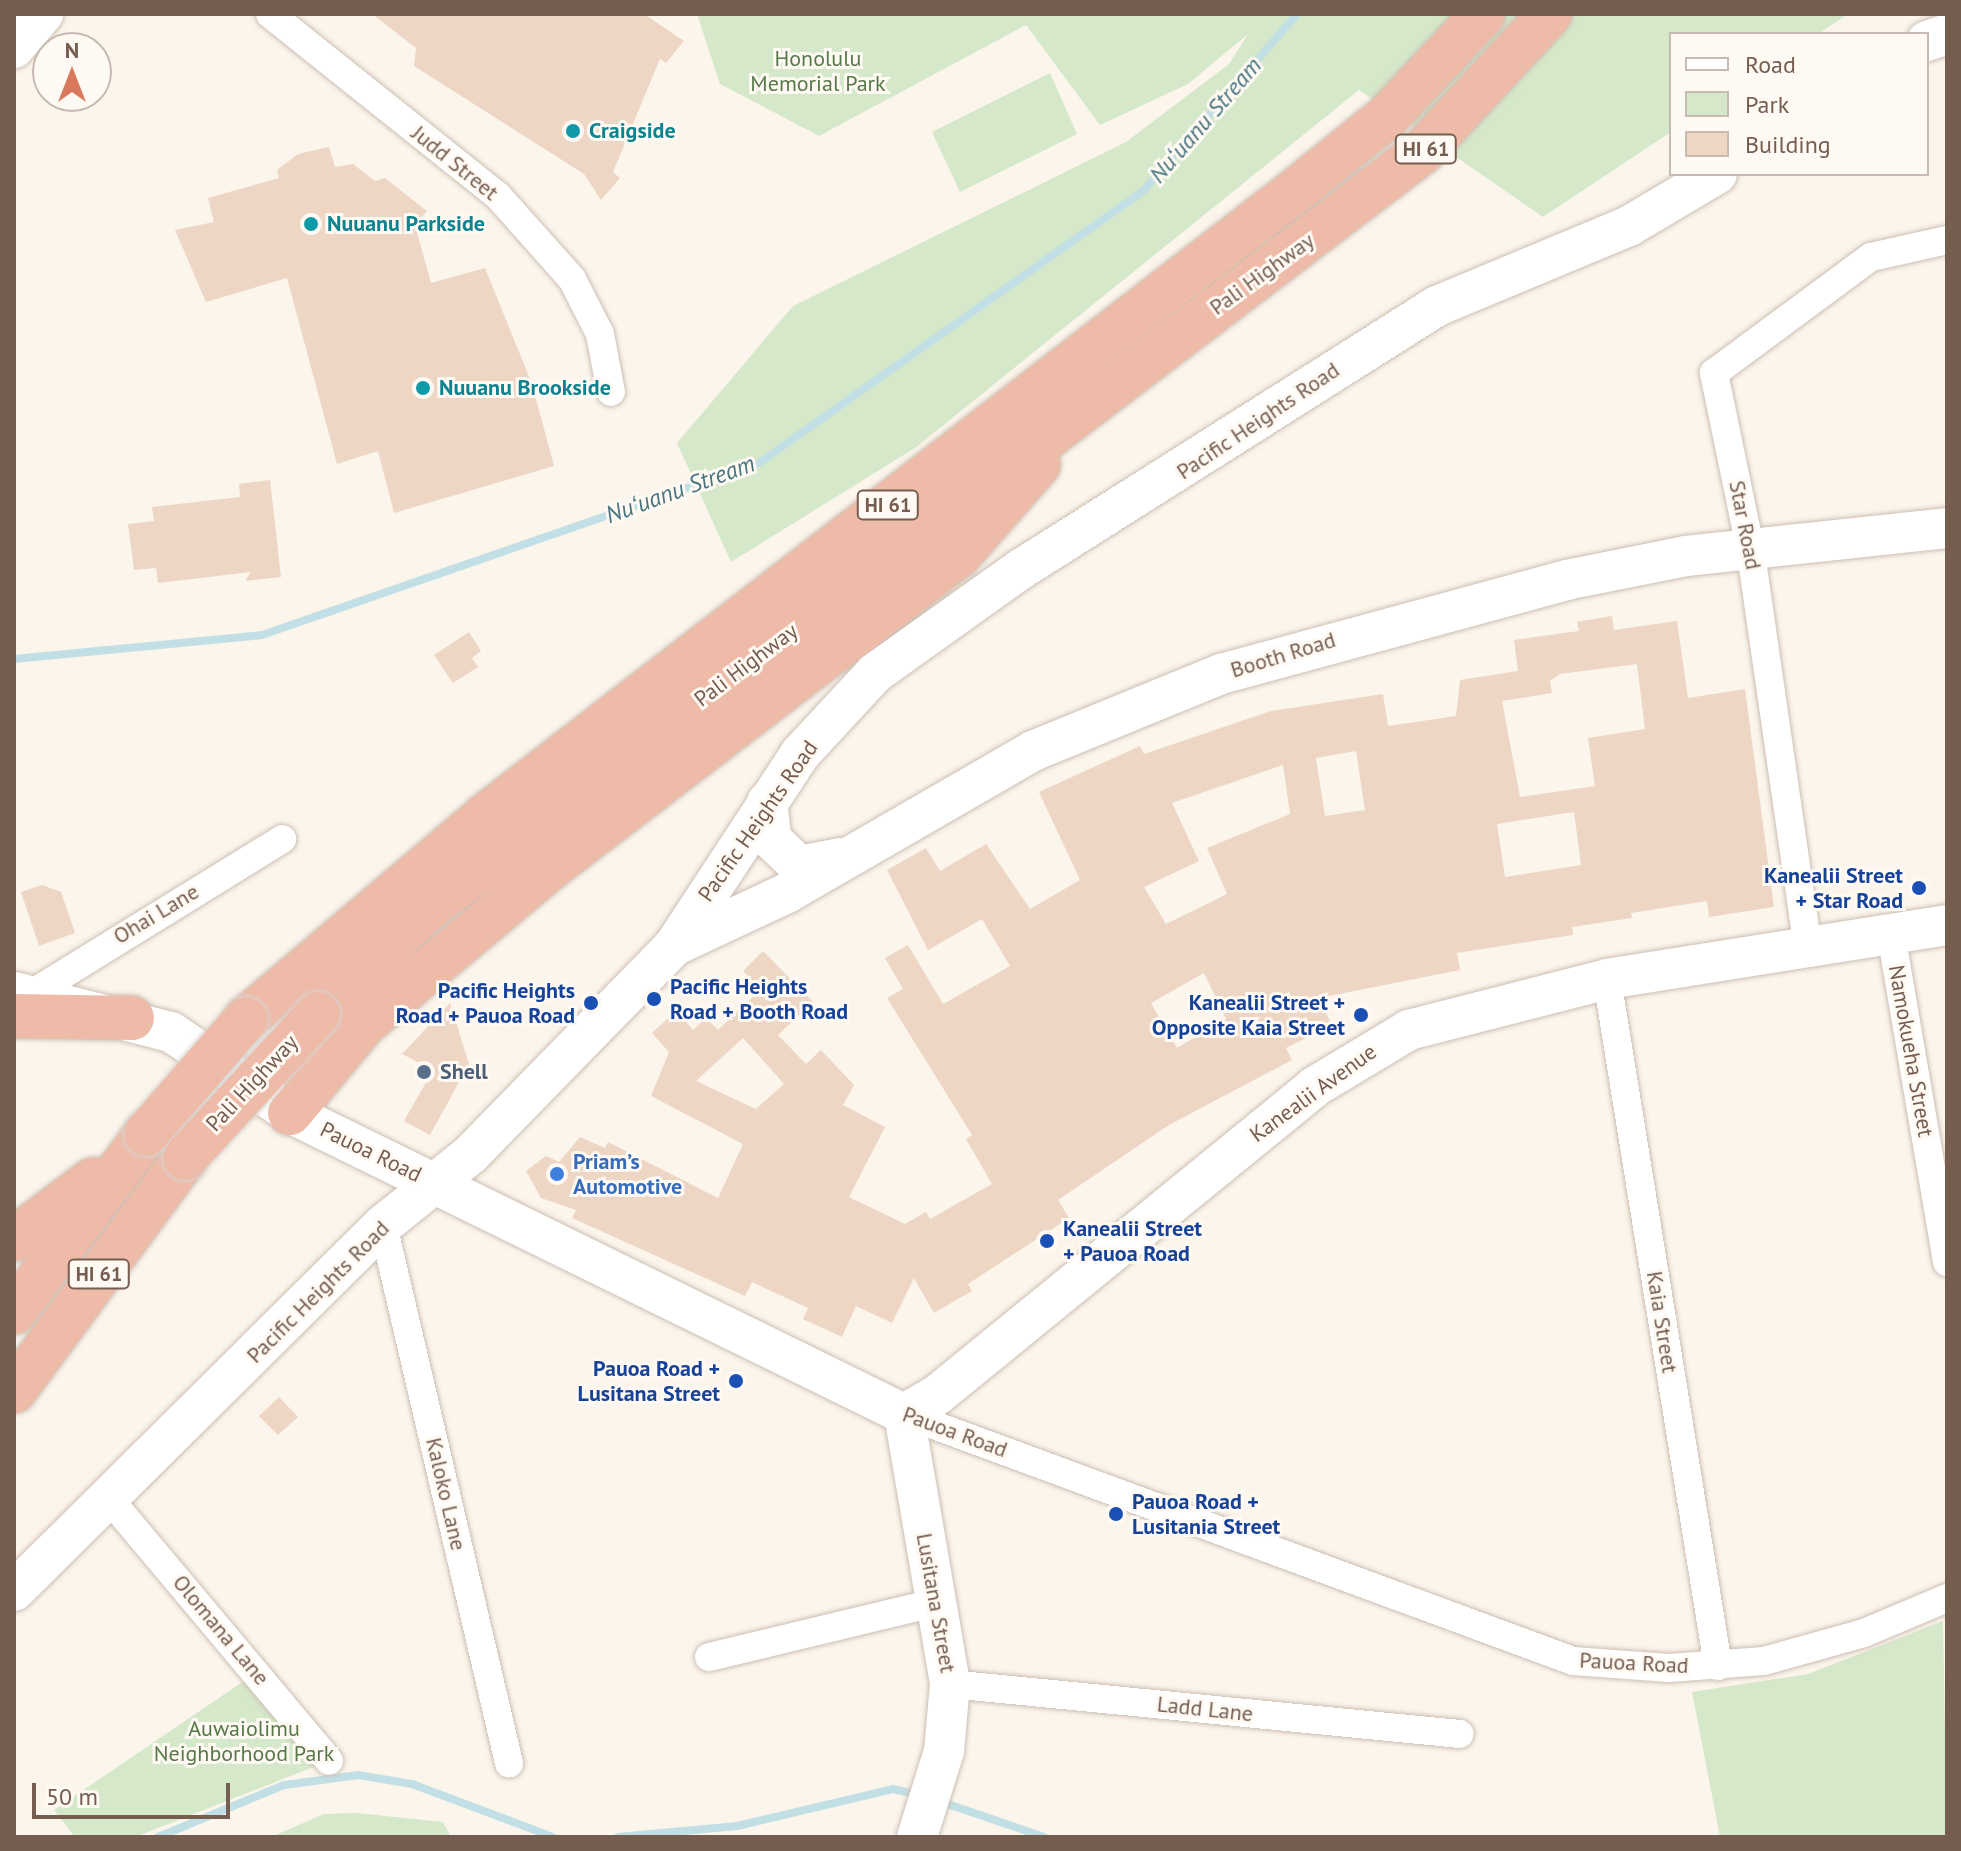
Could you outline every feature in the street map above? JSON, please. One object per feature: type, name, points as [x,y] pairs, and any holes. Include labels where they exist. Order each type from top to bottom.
[{"type":"highway","name":"Pali Highway","points":[[14,1312],[146,1134],[281,984],[485,816],[1388,116],[1483,14]]},
{"type":"highway","name":"Pali Highway","points":[[14,1391],[185,1158],[318,1014],[426,910],[1101,393],[1422,152],[1550,14]]},
{"type":"highway","points":[[290,1113],[364,1024],[550,868],[959,555],[1101,393]]},
{"type":"highway","points":[[20,1000],[132,1018]]},
{"type":"highway","points":[[14,1239],[146,1134]]},
{"type":"street","points":[[14,48],[43,14]]},
{"type":"street","name":"Judd Street","points":[[270,14],[498,196],[572,279],[600,334],[611,392]]},
{"type":"street","name":"Pacific Heights Road","points":[[14,1591],[111,1501],[383,1225],[435,1183],[674,946],[800,754],[875,673],[1021,569],[1437,306],[1629,226],[1714,176]]},
{"type":"street","name":"Star Road","points":[[1808,949],[1751,548],[1714,373],[1871,257],[1947,240]]},
{"type":"street","name":"Booth Road","points":[[674,946],[787,893],[842,857],[1033,751],[1207,679],[1419,615],[1751,548],[1947,528]]},
{"type":"street","points":[[767,802],[772,840],[799,866],[842,857]]},
{"type":"street","name":"Ohai Lane","points":[[20,1000],[282,839]]},
{"type":"street","name":"Kanealii Avenue","points":[[904,1414],[1365,1051],[1451,1014],[1607,979],[1947,925]]},
{"type":"street","name":"Namokueha Street","points":[[1891,934],[1947,1262]]},
{"type":"street","name":"Kaia Street","points":[[1607,979],[1718,1666]]},
{"type":"street","name":"Pauoa Road","points":[[132,1018],[171,1032],[290,1113],[904,1414],[1522,1646],[1622,1666],[1718,1666],[1810,1651],[1947,1598]]},
{"type":"street","name":"Kaloko Lane","points":[[383,1225],[509,1763]]},
{"type":"street","name":"Lusitana Street","points":[[904,1414],[950,1684],[944,1751],[921,1829]]},
{"type":"street","name":"Olomana Lane","points":[[111,1501],[329,1761]]},
{"type":"street","points":[[709,1657],[938,1602]]},
{"type":"street","name":"Ladd Lane","points":[[950,1684],[1460,1734]]},
{"type":"green space","name":"Honolulu Memorial Park","points":[[697,14],[1848,14],[1821,32],[1669,32],[1669,133],[1543,217],[1359,90],[915,448],[731,562],[677,443],[793,306],[1126,142],[1229,64],[1248,34],[1188,84],[1100,125],[1026,25],[819,136],[720,84]]},
{"type":"green space","points":[[1050,73],[1077,134],[960,192],[932,132]]},
{"type":"green space","points":[[1943,1621],[1947,1837],[1720,1837],[1692,1692],[1808,1674]]},
{"type":"green space","name":"Auwaiolimu Neighborhood Park","points":[[257,1672],[329,1761],[135,1837],[75,1837],[54,1810]]},
{"type":"green space","name":"Auwaiolimu Neighborhood Park","points":[[357,1813],[443,1822],[451,1837],[271,1837],[324,1814]]},
{"type":"building","name":"Craigside","points":[[372,14],[644,14],[684,41],[666,63],[660,59],[613,172],[620,178],[601,200],[584,174],[414,66],[416,48]]},
{"type":"building","points":[[329,147],[335,167],[353,164],[375,181],[385,178],[427,211],[415,225],[431,283],[485,268],[532,384],[554,466],[394,513],[378,451],[337,464],[287,278],[206,302],[175,230],[214,222],[208,198],[279,178],[277,170],[298,154]]},
{"type":"building","points":[[270,480],[281,577],[245,581],[251,572],[158,583],[156,568],[134,570],[128,524],[154,521],[152,507],[240,497],[239,484]]},
{"type":"building","points":[[1612,616],[1614,630],[1677,621],[1688,698],[1745,689],[1774,907],[1709,917],[1707,901],[1631,913],[1632,918],[1572,927],[1573,935],[1457,953],[1460,970],[1319,998],[1332,1025],[1286,1048],[1292,1060],[1169,1125],[1058,1200],[1069,1218],[968,1284],[972,1291],[934,1313],[914,1278],[892,1323],[856,1306],[842,1337],[803,1319],[808,1308],[752,1282],[745,1296],[572,1218],[576,1210],[541,1198],[526,1171],[546,1156],[559,1162],[580,1137],[605,1148],[608,1142],[718,1198],[743,1144],[651,1096],[669,1052],[652,1033],[676,1011],[693,1030],[706,1018],[718,1030],[761,989],[743,971],[763,951],[813,1002],[778,1035],[806,1064],[821,1050],[854,1085],[843,1105],[885,1127],[849,1197],[905,1224],[926,1212],[930,1219],[992,1184],[966,1139],[972,1135],[887,998],[903,989],[885,958],[908,945],[943,1004],[1010,966],[982,919],[928,950],[887,870],[926,848],[940,871],[986,844],[1030,909],[1080,880],[1039,792],[1140,746],[1144,754],[1271,711],[1383,694],[1388,726],[1456,716],[1460,680],[1518,671],[1514,640],[1579,631],[1577,622]],"holes":[[[1637,664],[1645,729],[1588,738],[1595,786],[1520,797],[1502,701],[1552,693],[1550,681],[1560,674]],[[1356,751],[1365,810],[1325,816],[1316,758]],[[1283,765],[1290,814],[1207,848],[1227,894],[1166,924],[1144,887],[1199,861],[1172,803]],[[1574,812],[1581,865],[1505,877],[1497,824]],[[1204,973],[1226,1019],[1177,1048],[1151,1003]],[[743,1038],[784,1084],[756,1109],[696,1081]]]},
{"type":"building","points":[[469,632],[481,651],[472,658],[478,667],[453,683],[434,655]]},
{"type":"building","points":[[42,885],[61,892],[75,933],[39,946],[21,892]]},
{"type":"building","points":[[450,1003],[469,1064],[430,1135],[404,1121],[433,1070],[402,1054]]},
{"type":"building","points":[[279,1397],[298,1417],[278,1435],[259,1416]]},
{"type":"waterway","name":"Nuʻuanu Stream","points":[[14,659],[262,635],[759,463],[1144,190],[1297,14]]},
{"type":"waterway","points":[[158,1837],[284,1785],[358,1775],[412,1784],[553,1837]]},
{"type":"waterway","points":[[618,1837],[737,1826],[893,1789],[918,1795]]},
{"type":"waterway","points":[[939,1801],[1044,1837]]},
{"type":"place","name":"Craigside","points":[[573,131]]},
{"type":"place","name":"Nuuanu Parkside","points":[[311,224]]},
{"type":"place","name":"Nuuanu Brookside","points":[[423,388]]},
{"type":"place","name":"Kanealii Street + Star Road","points":[[1919,888]]},
{"type":"place","name":"Pacific Heights Road + Booth Road","points":[[654,999]]},
{"type":"place","name":"Pacific Heights Road + Pauoa Road","points":[[591,1003]]},
{"type":"place","name":"Kanealii Street + Opposite Kaia Street","points":[[1361,1015]]},
{"type":"place","name":"Shell","points":[[424,1072]]},
{"type":"place","name":"Priam’s Automotive","points":[[557,1174]]},
{"type":"place","name":"Kanealii Street + Pauoa Road","points":[[1047,1241]]},
{"type":"place","name":"Pauoa Road + Lusitana Street","points":[[736,1381]]},
{"type":"place","name":"Pauoa Road + Lusitania Street","points":[[1116,1514]]}]
